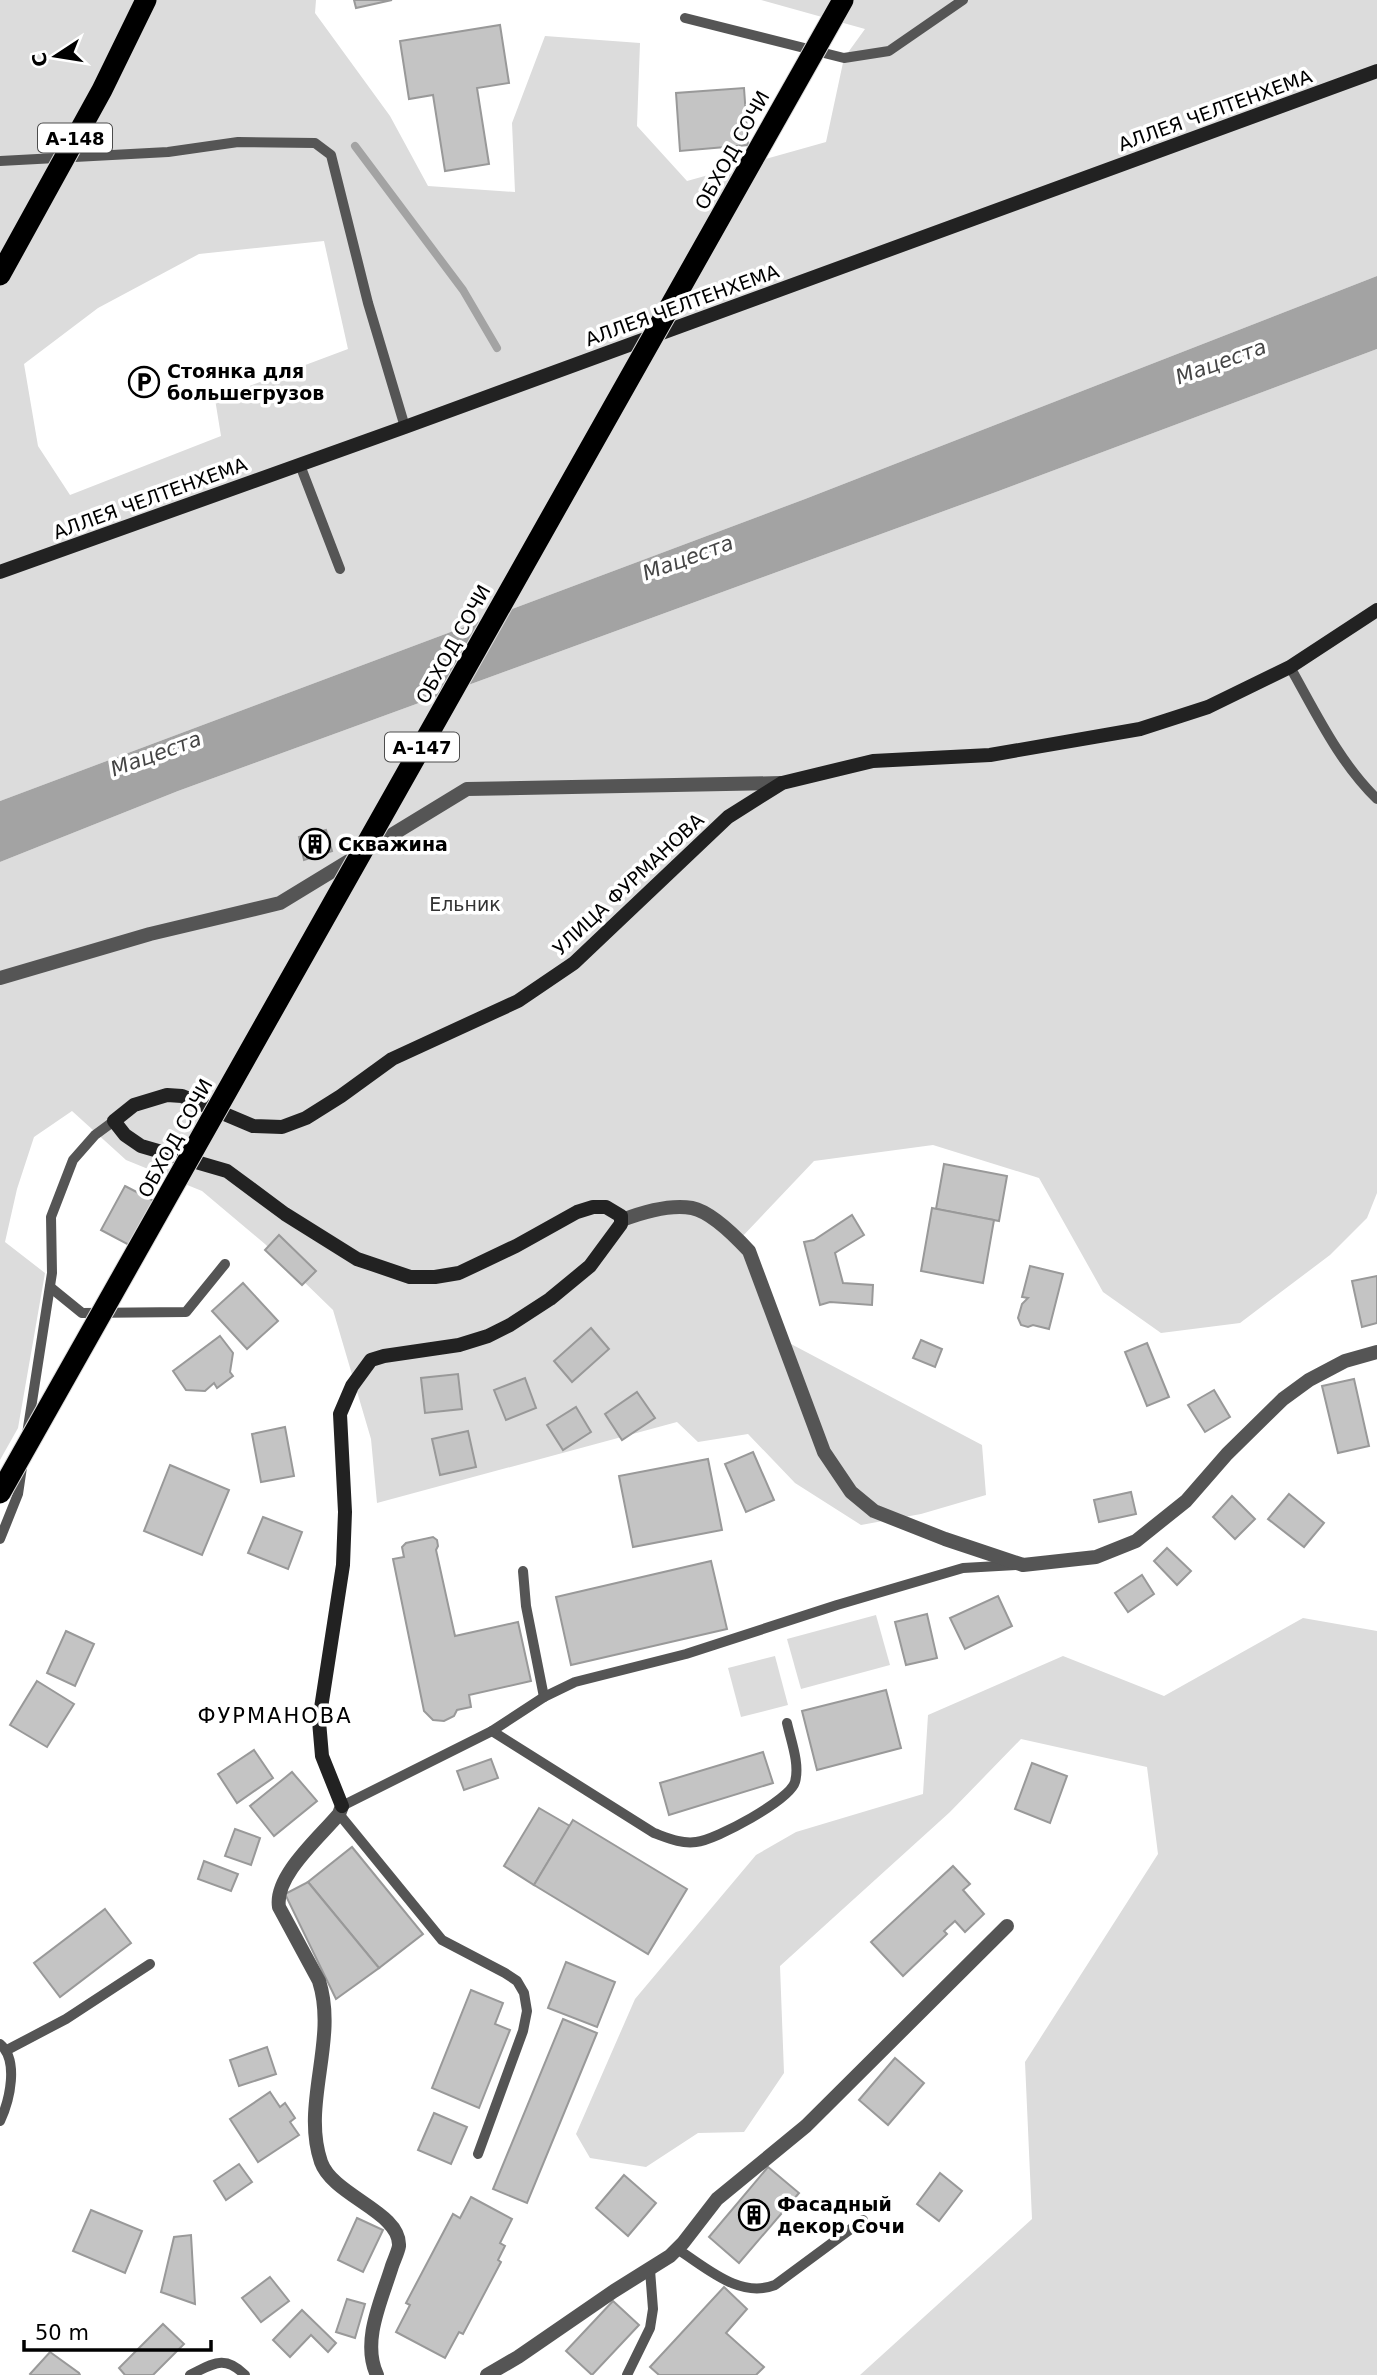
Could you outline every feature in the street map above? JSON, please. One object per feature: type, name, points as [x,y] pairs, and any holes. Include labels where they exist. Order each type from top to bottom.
[{"type":"highway","name":"А-148","points":[[0,275],[102,90],[146,0]]},
{"type":"highway","name":"ОБХОД СОЧИ","points":[[0,1493],[843,0]]},
{"type":"street","name":"АЛЛЕЯ ЧЕЛТЕНХЕМА","points":[[0,572],[405,427],[1377,71]]},
{"type":"street","name":"УЛИЦА ФУРМАНОВА","points":[[0,978],[150,934],[280,903],[467,789],[782,783],[873,761],[990,755],[1140,729],[1208,707],[1290,667],[1377,610]]},
{"type":"street","name":"УЛИЦА ФУРМАНОВА","points":[[114,1121],[134,1105],[167,1095],[183,1096],[253,1126],[282,1127],[306,1118],[392,1059],[518,1001],[574,963],[728,817],[782,783]]},
{"type":"street","points":[[114,1121],[125,1135],[141,1146],[227,1171],[285,1214],[357,1259],[410,1277],[459,1273],[516,1247],[577,1212],[593,1207],[616,1211],[622,1220]]},
{"type":"street","points":[[377,2375],[373,2367],[372,2332],[399,2245],[395,2229],[388,2221],[346,2192],[322,2167],[316,2147],[315,2124],[324,2019],[323,1993],[279,1907],[277,1897],[284,1878],[341,1810],[322,1756],[319,1721],[343,1565],[345,1512],[340,1414],[352,1385],[371,1360],[459,1345],[488,1336],[550,1299],[590,1266],[610,1242],[622,1220],[663,1209],[693,1208],[726,1227],[749,1251],[824,1452],[851,1492],[874,1511],[945,1539],[1023,1565],[1096,1558],[1136,1541],[1186,1501],[1227,1454],[1283,1399],[1309,1380],[1345,1360],[1377,1352]]},
{"type":"street","points":[[487,2375],[650,2270],[677,2249],[717,2199],[806,2126],[1007,1926]]},
{"type":"lane","points":[[685,18],[844,58],[889,51],[963,0]]},
{"type":"lane","points":[[0,161],[168,152],[238,142],[315,143],[331,155],[368,303],[405,427]]},
{"type":"lane","points":[[300,465],[340,569]]},
{"type":"lane","points":[[1290,667],[1335,747],[1377,799]]},
{"type":"lane","points":[[0,1539],[18,1494],[52,1273],[51,1217],[73,1160],[95,1135],[114,1121]]},
{"type":"lane","points":[[50,1287],[82,1313],[186,1312],[225,1264]]},
{"type":"lane","points":[[478,2154],[523,2031],[527,2011],[524,1993],[517,1981],[505,1973],[442,1940],[341,1810],[492,1731],[544,1697],[575,1682],[687,1654],[963,1568],[1023,1565]]},
{"type":"lane","points":[[523,1571],[526,1606],[544,1697]]},
{"type":"lane","points":[[492,1731],[654,1833],[674,1841],[695,1842],[714,1838],[781,1799],[793,1788],[796,1768],[787,1723]]},
{"type":"lane","points":[[0,2121],[9,2089],[11,2063],[4,2047],[66,2019],[150,1964]]},
{"type":"lane","points":[[677,2249],[741,2287],[766,2289],[863,2220]]},
{"type":"lane","points":[[627,2375],[650,2328],[653,2309],[650,2270]]},
{"type":"lane","points":[[190,2375],[223,2361],[231,2363],[245,2375]]},
{"type":"green space","points":[[0,0],[316,0],[315,13],[390,116],[428,186],[515,192],[512,123],[545,36],[640,43],[637,126],[687,181],[826,142],[844,58],[865,29],[761,0],[1377,0],[1377,276],[805,499],[0,801]],"holes":[[[324,241],[348,349],[215,399],[221,436],[70,495],[38,446],[24,364],[98,308],[199,254]]]},
{"type":"green space","name":"Ельник","points":[[1377,349],[1377,1193],[1367,1218],[1330,1255],[1240,1323],[1161,1333],[1103,1292],[1039,1178],[933,1145],[814,1161],[739,1240],[774,1335],[982,1445],[986,1495],[921,1514],[861,1525],[795,1483],[748,1434],[698,1442],[677,1422],[377,1503],[371,1439],[333,1310],[265,1244],[202,1191],[126,1160],[72,1111],[34,1137],[17,1189],[5,1242],[45,1273],[18,1428],[0,1460],[0,862],[178,791],[996,492]]},
{"type":"green space","points":[[876,1615],[890,1665],[801,1689],[787,1639]]},
{"type":"green space","points":[[1303,1618],[1377,1631],[1377,2375],[860,2375],[1032,2219],[1025,2062],[1158,1854],[1147,1767],[1021,1739],[950,1812],[780,1966],[784,2073],[744,2132],[698,2133],[646,2167],[590,2158],[576,2134],[635,1999],[756,1855],[796,1832],[923,1794],[928,1715],[1063,1656],[1164,1696]]},
{"type":"green space","points":[[775,1656],[788,1705],[741,1717],[728,1668]]},
{"type":"water","name":"Мацеста","points":[[1377,276],[1377,349],[996,492],[178,791],[0,862],[0,801],[805,499]]},
{"type":"building","points":[[354,0],[392,0],[356,8]]},
{"type":"building","points":[[500,25],[509,83],[477,88],[489,164],[445,171],[433,95],[409,99],[400,41]]},
{"type":"building","points":[[744,88],[748,145],[680,151],[676,93]]},
{"type":"building","name":"Скважина","points":[[326,830],[332,851],[304,860],[299,837]]},
{"type":"building","points":[[944,1164],[1007,1176],[999,1221],[936,1209]]},
{"type":"building","points":[[125,1186],[154,1201],[129,1245],[101,1230]]},
{"type":"building","points":[[932,1208],[994,1220],[983,1283],[921,1271]]},
{"type":"building","points":[[852,1215],[864,1235],[835,1253],[843,1283],[873,1285],[872,1305],[830,1302],[820,1305],[804,1242],[814,1240]]},
{"type":"building","points":[[279,1235],[316,1271],[302,1285],[265,1250]]},
{"type":"building","points":[[1030,1266],[1063,1274],[1049,1329],[1021,1325],[1018,1318],[1022,1304],[1028,1298],[1022,1297]]},
{"type":"building","points":[[1377,1276],[1377,1323],[1362,1327],[1352,1281]]},
{"type":"building","points":[[243,1283],[278,1321],[247,1349],[212,1311]]},
{"type":"building","points":[[591,1328],[609,1349],[572,1382],[554,1361]]},
{"type":"building","points":[[220,1336],[233,1353],[230,1372],[233,1376],[217,1388],[214,1383],[205,1391],[186,1390],[173,1371]]},
{"type":"building","points":[[921,1340],[942,1349],[935,1367],[913,1358]]},
{"type":"building","points":[[1147,1343],[1169,1397],[1147,1406],[1125,1352]]},
{"type":"building","points":[[458,1374],[462,1409],[425,1413],[421,1378]]},
{"type":"building","points":[[525,1378],[536,1408],[506,1420],[494,1390]]},
{"type":"building","points":[[1354,1379],[1369,1446],[1338,1453],[1322,1386]]},
{"type":"building","points":[[1214,1390],[1230,1417],[1205,1432],[1188,1405]]},
{"type":"building","points":[[637,1392],[655,1418],[622,1440],[605,1414]]},
{"type":"building","points":[[576,1407],[591,1432],[563,1450],[547,1425]]},
{"type":"building","points":[[285,1427],[294,1476],[261,1482],[252,1434]]},
{"type":"building","points":[[468,1431],[476,1467],[440,1475],[432,1439]]},
{"type":"building","points":[[753,1452],[774,1500],[746,1512],[725,1464]]},
{"type":"building","points":[[708,1459],[722,1530],[633,1547],[619,1476]]},
{"type":"building","points":[[170,1465],[229,1490],[202,1555],[144,1531]]},
{"type":"building","points":[[1131,1492],[1136,1514],[1099,1522],[1094,1500]]},
{"type":"building","points":[[1289,1494],[1324,1523],[1304,1547],[1268,1519]]},
{"type":"building","points":[[1232,1496],[1255,1519],[1235,1539],[1213,1517]]},
{"type":"building","points":[[263,1517],[302,1532],[288,1569],[248,1553]]},
{"type":"building","points":[[433,1537],[437,1540],[436,1550],[455,1636],[518,1622],[531,1681],[469,1695],[471,1707],[457,1710],[454,1716],[444,1721],[433,1720],[424,1711],[393,1559],[404,1557],[402,1547],[406,1543]]},
{"type":"building","points":[[1167,1548],[1191,1571],[1177,1585],[1154,1561]]},
{"type":"building","points":[[711,1561],[727,1629],[571,1665],[556,1597]]},
{"type":"building","points":[[1142,1575],[1154,1594],[1128,1612],[1115,1593]]},
{"type":"building","points":[[998,1596],[1012,1626],[965,1649],[950,1618]]},
{"type":"building","points":[[927,1614],[937,1658],[906,1665],[895,1622]]},
{"type":"building","points":[[66,1631],[94,1644],[75,1686],[47,1673]]},
{"type":"building","points":[[37,1681],[74,1704],[47,1747],[10,1725]]},
{"type":"building","points":[[886,1690],[901,1748],[817,1770],[802,1711]]},
{"type":"building","points":[[254,1750],[273,1778],[237,1803],[218,1774]]},
{"type":"building","points":[[763,1752],[773,1783],[669,1815],[660,1783]]},
{"type":"building","points":[[491,1759],[498,1778],[464,1790],[457,1771]]},
{"type":"building","points":[[1032,1763],[1067,1776],[1050,1823],[1015,1809]]},
{"type":"building","points":[[292,1772],[317,1801],[274,1836],[250,1806]]},
{"type":"building","points":[[539,1808],[570,1826],[534,1885],[504,1866]]},
{"type":"building","points":[[573,1820],[687,1889],[648,1954],[534,1885]]},
{"type":"building","points":[[235,1829],[260,1838],[251,1865],[225,1856]]},
{"type":"building","points":[[352,1847],[423,1934],[379,1968],[308,1882]]},
{"type":"building","points":[[204,1861],[238,1874],[231,1891],[198,1879]]},
{"type":"building","points":[[953,1866],[970,1884],[963,1890],[984,1914],[965,1932],[955,1921],[944,1931],[947,1934],[903,1976],[871,1942]]},
{"type":"building","points":[[308,1882],[379,1968],[336,1999],[285,1894]]},
{"type":"building","points":[[105,1909],[131,1943],[60,1997],[34,1963]]},
{"type":"building","points":[[566,1962],[615,1982],[597,2027],[548,2008]]},
{"type":"building","points":[[471,1990],[503,2003],[495,2024],[510,2030],[479,2108],[432,2088]]},
{"type":"building","points":[[563,2019],[597,2033],[527,2203],[493,2189]]},
{"type":"building","points":[[267,2047],[276,2074],[239,2086],[230,2060]]},
{"type":"building","points":[[895,2058],[924,2083],[888,2125],[859,2100]]},
{"type":"building","points":[[270,2092],[280,2107],[285,2103],[295,2118],[290,2122],[299,2135],[258,2162],[230,2119]]},
{"type":"building","points":[[434,2113],[467,2127],[451,2164],[418,2150]]},
{"type":"building","points":[[239,2164],[252,2182],[226,2200],[214,2181]]},
{"type":"building","name":"Фасадный декор Сочи","points":[[768,2167],[799,2193],[739,2263],[709,2237]]},
{"type":"building","points":[[940,2173],[962,2191],[939,2221],[917,2204]]},
{"type":"building","points":[[624,2175],[656,2203],[628,2236],[596,2208]]},
{"type":"building","points":[[471,2197],[512,2219],[500,2243],[505,2246],[498,2260],[501,2262],[463,2334],[459,2332],[445,2358],[396,2332],[410,2305],[406,2303],[453,2214],[460,2218]]},
{"type":"building","points":[[91,2210],[142,2231],[125,2273],[73,2251]]},
{"type":"building","points":[[357,2218],[383,2230],[363,2272],[338,2260]]},
{"type":"building","points":[[191,2235],[195,2304],[161,2292],[174,2237]]},
{"type":"building","points":[[270,2277],[289,2301],[261,2322],[242,2298]]},
{"type":"building","points":[[724,2287],[747,2309],[726,2333],[764,2367],[756,2375],[659,2375],[650,2367]]},
{"type":"building","points":[[347,2299],[365,2304],[355,2338],[336,2332]]},
{"type":"building","points":[[613,2301],[639,2325],[592,2375],[566,2351]]},
{"type":"building","points":[[302,2310],[336,2343],[328,2352],[311,2335],[290,2357],[273,2340]]},
{"type":"building","points":[[163,2324],[184,2344],[153,2375],[125,2375],[119,2368]]},
{"type":"building","points":[[50,2352],[79,2373],[80,2375],[31,2375]]},
{"type":"waterway","points":[[355,146],[463,290],[497,348]]},
{"type":"place","name":"Стоянка для большегрузов","points":[[144,382]]},
{"type":"place","name":"Скважина","points":[[315,844]]},
{"type":"place","name":"Фасадный декор Сочи","points":[[754,2215]]},
{"type":"district","name":"ФУРМАНОВА","points":[[275,1716]]}]
